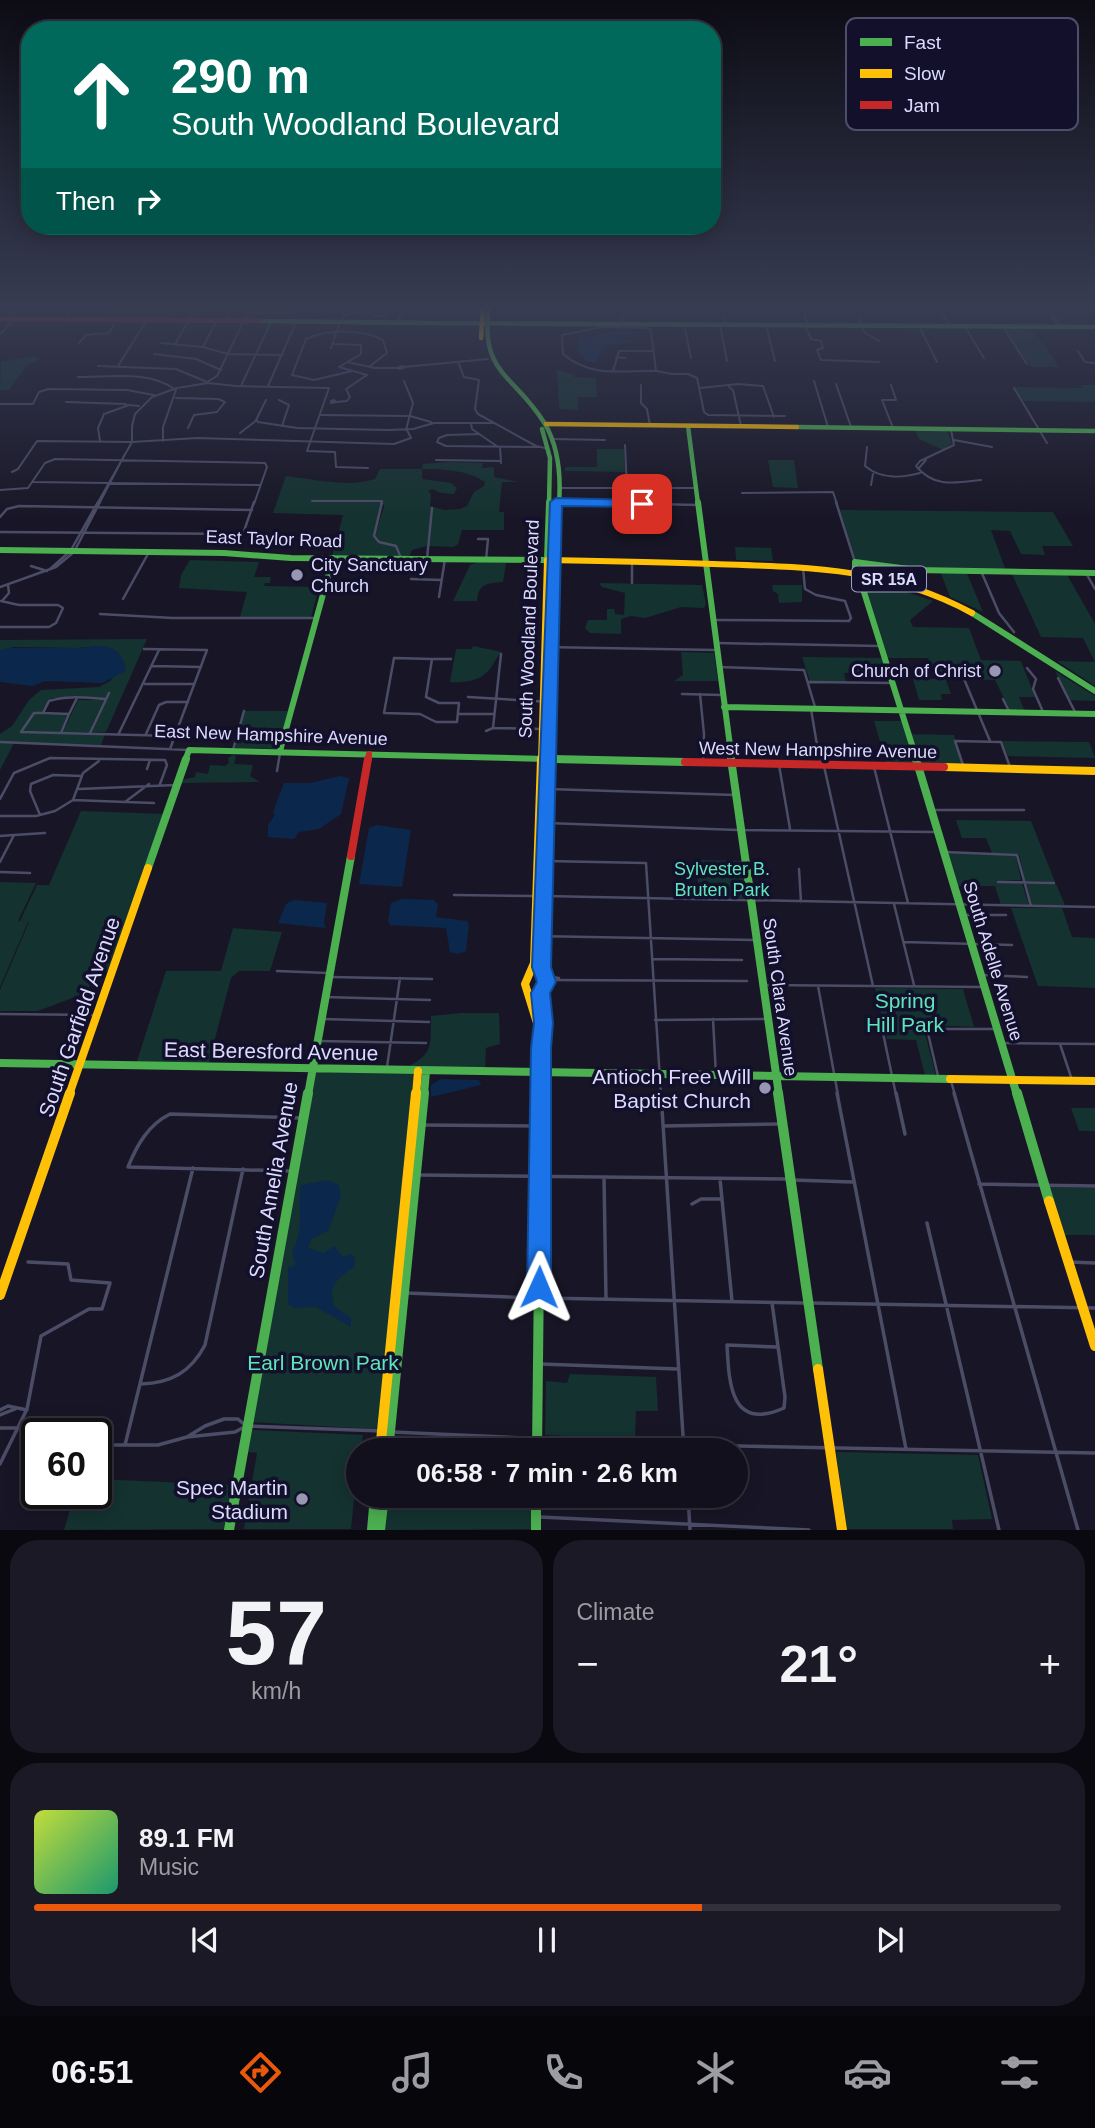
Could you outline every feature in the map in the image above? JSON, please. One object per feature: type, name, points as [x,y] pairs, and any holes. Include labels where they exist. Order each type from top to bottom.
[{"type":"main road","name":"South Woodland Boulevard","points":[[506,377],[552,439],[552,560],[548,647],[542,701],[546,726]]},
{"type":"main road","name":"South Woodland Boulevard","points":[[543,425],[552,449],[557,487],[552,502],[556,548],[552,560]]},
{"type":"main road","points":[[543,425],[1095,431]]},
{"type":"main road","name":"South Clara Avenue","points":[[688,426],[711,620],[755,940],[842,1530]]},
{"type":"main road","points":[[556,548],[565,557],[591,560]]},
{"type":"main road","name":"East Taylor Road","points":[[0,550],[552,560]]},
{"type":"main road","points":[[280,751],[333,558]]},
{"type":"main road","points":[[552,560],[632,562]]},
{"type":"main road","name":"SR 15A","points":[[552,560],[807,567],[899,582],[955,603],[1095,691]]},
{"type":"main road","name":"SR 15A","points":[[632,562],[705,564]]},
{"type":"main road","points":[[855,562],[903,569],[1095,573]]},
{"type":"main road","name":"South Adelle Avenue","points":[[855,562],[1095,1346]]},
{"type":"main road","name":"SR 15A","points":[[807,567],[860,574],[924,592],[962,608]]},
{"type":"main road","points":[[924,592],[955,603]]},
{"type":"main road","name":"South Woodland Boulevard","points":[[541,1124],[541,1036],[544,1023],[541,993],[545,977],[548,789],[545,759],[546,726],[551,702],[548,647]]},
{"type":"main road","points":[[724,707],[1095,714]]},
{"type":"main road","name":"East New Hampshire Avenue","points":[[189,750],[545,759]]},
{"type":"main road","name":"South Garfield Avenue","points":[[0,1295],[189,750]]},
{"type":"main road","name":"South Amelia Avenue","points":[[229,1530],[319,1019],[369,754]]},
{"type":"main road","name":"South Woodland Boulevard","points":[[541,1036],[525,984],[534,963],[539,788],[545,759]]},
{"type":"main road","name":"West New Hampshire Avenue","points":[[545,759],[1095,771]]},
{"type":"main road","points":[[529,972],[545,977]]},
{"type":"main road","points":[[527,989],[541,993]]},
{"type":"main road","name":"East Beresford Avenue","points":[[0,1063],[1095,1081]]},
{"type":"main road","points":[[384,1438],[422,1071]]},
{"type":"main road","points":[[537,1438],[541,1124]]},
{"type":"main road","points":[[386,1431],[387,1438]]},
{"type":"main road","points":[[372,1530],[375,1508]]},
{"type":"main road","points":[[380,1530],[383,1508]]},
{"type":"main road","points":[[536,1508],[536,1530]]},
{"type":"street","points":[[92,377],[150,379],[175,388]]},
{"type":"street","points":[[196,377],[207,382],[241,386],[329,388],[309,452],[336,453],[336,467],[368,468]]},
{"type":"street","points":[[0,587],[63,564],[132,442],[130,423],[139,406],[154,395],[207,382],[215,377]]},
{"type":"street","points":[[217,377],[220,384]]},
{"type":"street","points":[[241,386],[245,377]]},
{"type":"street","points":[[268,386],[272,377]]},
{"type":"street","points":[[297,377],[326,377]]},
{"type":"street","points":[[336,402],[347,401],[350,397],[346,389],[365,377]]},
{"type":"street","points":[[464,377],[479,380],[475,411],[539,447]]},
{"type":"street","points":[[696,377],[705,414],[785,416]]},
{"type":"street","points":[[404,381],[413,403],[406,430]]},
{"type":"street","points":[[814,381],[828,427]]},
{"type":"street","points":[[836,384],[852,428]]},
{"type":"street","points":[[641,385],[641,403],[647,409],[650,426]]},
{"type":"street","points":[[891,385],[896,400],[882,400],[893,428]]},
{"type":"street","points":[[728,386],[733,390],[741,426]]},
{"type":"street","points":[[700,388],[765,387],[774,417]]},
{"type":"street","points":[[163,441],[162,424],[175,398],[175,388]]},
{"type":"street","points":[[1014,388],[1047,443]]},
{"type":"street","points":[[0,404],[33,404],[39,392],[48,389],[127,390],[154,395]]},
{"type":"street","points":[[175,398],[218,399],[225,402],[218,412],[194,415],[188,428]]},
{"type":"street","points":[[240,433],[258,421],[266,400]]},
{"type":"street","points":[[279,400],[289,405],[282,426]]},
{"type":"street","points":[[66,402],[139,406]]},
{"type":"street","points":[[100,441],[98,428],[101,417],[111,410],[129,405]]},
{"type":"street","points":[[321,415],[410,416],[434,423]]},
{"type":"street","points":[[258,421],[282,426],[406,430],[434,423],[494,424]]},
{"type":"street","points":[[471,423],[472,428],[479,434],[501,447]]},
{"type":"street","points":[[12,472],[18,469],[37,441],[132,442],[197,438],[397,444],[410,440],[413,429]]},
{"type":"street","points":[[919,471],[920,464],[954,445],[950,429]]},
{"type":"street","points":[[406,430],[411,433]]},
{"type":"street","points":[[479,434],[447,435],[439,438],[437,442],[446,446],[552,449]]},
{"type":"street","points":[[552,439],[605,440]]},
{"type":"street","points":[[954,440],[992,447]]},
{"type":"street","points":[[625,445],[627,488]]},
{"type":"street","points":[[436,460],[501,462],[501,447]]},
{"type":"street","points":[[867,447],[865,466],[876,473]]},
{"type":"street","points":[[0,490],[22,490],[33,482],[45,463],[52,460],[261,462],[267,467],[244,531],[233,535],[0,532]]},
{"type":"street","points":[[871,485],[870,475],[876,473],[900,475],[919,471],[935,481],[947,484],[981,480]]},
{"type":"street","points":[[33,482],[260,485]]},
{"type":"street","points":[[557,487],[695,488]]},
{"type":"street","name":"South Adelle Avenue","points":[[742,493],[833,492],[855,562]]},
{"type":"street","points":[[312,501],[383,502],[374,536],[378,541],[396,546],[401,558]]},
{"type":"street","points":[[552,502],[698,505]]},
{"type":"street","points":[[0,517],[14,507],[252,510]]},
{"type":"street","points":[[427,559],[432,508]]},
{"type":"street","points":[[478,540],[488,539],[486,560]]},
{"type":"street","points":[[122,599],[149,552]]},
{"type":"street","points":[[439,597],[445,559]]},
{"type":"street","points":[[632,562],[632,583]]},
{"type":"street","points":[[31,566],[47,571]]},
{"type":"street","points":[[711,620],[849,621],[851,618],[845,601],[805,589],[807,567]]},
{"type":"street","points":[[981,571],[999,613],[1014,632]]},
{"type":"street","points":[[1086,573],[1095,589]]},
{"type":"street","points":[[411,579],[441,580]]},
{"type":"street","points":[[1,601],[9,593],[8,585]]},
{"type":"street","points":[[0,627],[49,627],[56,622],[63,608],[58,605],[19,605],[1,601]]},
{"type":"street","points":[[100,614],[173,618],[316,618]]},
{"type":"street","points":[[548,647],[880,646]]},
{"type":"street","points":[[145,649],[207,650],[170,749]]},
{"type":"street","points":[[119,733],[159,650]]},
{"type":"street","points":[[493,728],[500,654]]},
{"type":"street","points":[[432,658],[426,697],[439,703],[459,703],[457,722],[436,722],[420,714],[384,713],[394,658],[432,658],[451,659]]},
{"type":"street","points":[[152,666],[201,667]]},
{"type":"street","points":[[718,667],[804,670],[809,682],[818,751],[839,830],[873,986]]},
{"type":"street","points":[[959,667],[990,741]]},
{"type":"street","points":[[1027,668],[1036,679],[1033,689],[1044,713]]},
{"type":"street","points":[[1058,678],[1076,714]]},
{"type":"street","points":[[809,682],[891,683]]},
{"type":"street","points":[[144,684],[194,684]]},
{"type":"street","points":[[90,733],[109,693]]},
{"type":"street","points":[[682,694],[722,695]]},
{"type":"street","points":[[700,694],[704,734],[703,763]]},
{"type":"street","points":[[468,697],[551,702]]},
{"type":"street","points":[[61,733],[77,698]]},
{"type":"street","points":[[43,713],[52,699],[106,699]]},
{"type":"street","points":[[1003,699],[1010,713]]},
{"type":"street","points":[[146,734],[159,705],[170,701],[188,702]]},
{"type":"street","points":[[233,750],[244,711]]},
{"type":"street","points":[[69,714],[34,713],[21,732],[175,736]]},
{"type":"street","points":[[458,714],[494,714]]},
{"type":"street","points":[[486,731],[493,728],[546,726]]},
{"type":"street","points":[[965,769],[955,741],[1001,741],[1011,770]]},
{"type":"street","name":"East New Hampshire Avenue","points":[[0,742],[189,750]]},
{"type":"street","points":[[277,771],[280,751]]},
{"type":"street","points":[[0,799],[11,776],[50,758],[166,761],[160,784]]},
{"type":"street","points":[[40,815],[30,791],[31,784],[53,775],[82,775],[101,760]]},
{"type":"street","points":[[147,769],[150,760]]},
{"type":"street","points":[[779,765],[790,829]]},
{"type":"street","points":[[874,767],[908,905]]},
{"type":"street","points":[[0,816],[40,815],[55,811],[73,800],[82,775]]},
{"type":"street","points":[[79,789],[149,784],[176,785]]},
{"type":"street","points":[[125,802],[149,784]]},
{"type":"street","points":[[539,788],[736,795]]},
{"type":"street","points":[[73,800],[154,803]]},
{"type":"street","points":[[932,810],[1024,810]]},
{"type":"street","points":[[538,822],[939,832]]},
{"type":"street","points":[[0,836],[45,833]]},
{"type":"street","points":[[0,862],[14,835]]},
{"type":"street","points":[[945,852],[1017,855],[1031,906]]},
{"type":"street","points":[[0,853],[5,853]]},
{"type":"street","points":[[537,860],[646,863],[683,1438]]},
{"type":"street","points":[[736,864],[746,864]]},
{"type":"street","points":[[799,869],[801,902]]},
{"type":"street","points":[[0,872],[30,873]]},
{"type":"street","points":[[998,881],[1054,883]]},
{"type":"street","points":[[454,895],[1095,907]]},
{"type":"street","points":[[894,904],[914,985]]},
{"type":"street","points":[[963,915],[1006,915]]},
{"type":"street","points":[[534,936],[755,940]]},
{"type":"street","points":[[904,942],[1012,945]]},
{"type":"street","points":[[652,959],[742,960]]},
{"type":"street","points":[[277,971],[432,979]]},
{"type":"street","points":[[981,975],[1027,977]]},
{"type":"street","points":[[545,977],[747,981]]},
{"type":"street","points":[[386,1070],[400,978]]},
{"type":"street","points":[[762,985],[984,987]]},
{"type":"street","points":[[818,986],[906,1450]]},
{"type":"street","points":[[323,997],[430,1000]]},
{"type":"street","points":[[0,1014],[97,1015]]},
{"type":"street","points":[[319,1019],[429,1022]]},
{"type":"street","points":[[713,1019],[716,1075]]},
{"type":"street","points":[[655,1020],[767,1019]]},
{"type":"street","points":[[938,1078],[927,1029],[997,1030]]},
{"type":"street","points":[[883,1033],[905,1133]]},
{"type":"street","points":[[316,1041],[426,1043]]},
{"type":"street","points":[[1001,1043],[1095,1044]]},
{"type":"street","points":[[1060,1044],[1072,1080]]},
{"type":"street","points":[[950,1078],[1078,1530]]},
{"type":"street","points":[[293,1171],[128,1167],[135,1148],[152,1125],[170,1114],[302,1118]]},
{"type":"street","points":[[416,1125],[541,1124]]},
{"type":"street","points":[[663,1126],[783,1124]]},
{"type":"street","points":[[125,1445],[193,1168]]},
{"type":"street","points":[[141,1384],[170,1382],[190,1369],[199,1358],[205,1345],[243,1169]]},
{"type":"street","points":[[412,1175],[604,1177],[720,1182],[734,1177],[790,1179],[797,1182],[854,1182]]},
{"type":"street","points":[[604,1177],[606,1299]]},
{"type":"street","points":[[720,1182],[732,1302]]},
{"type":"street","points":[[979,1184],[1095,1186]]},
{"type":"street","points":[[692,1204],[701,1199],[721,1199]]},
{"type":"street","points":[[928,1223],[999,1530]]},
{"type":"street","points":[[0,1464],[27,1410],[37,1357],[37,1342],[41,1336],[89,1308],[102,1309],[110,1283],[71,1280],[68,1264],[29,1262]]},
{"type":"street","points":[[1068,1262],[1095,1263]]},
{"type":"street","points":[[400,1293],[877,1306],[1095,1308]]},
{"type":"street","points":[[772,1303],[785,1397],[784,1408],[777,1412],[750,1412],[734,1405],[727,1345],[777,1347]]},
{"type":"street","points":[[538,1364],[678,1369]]},
{"type":"street","points":[[0,1412],[27,1410]]},
{"type":"street","points":[[187,1437],[220,1420],[238,1419],[246,1426]]},
{"type":"street","points":[[112,1445],[158,1445],[187,1437],[235,1432],[246,1426],[537,1438]]},
{"type":"street","points":[[0,1428],[17,1429]]},
{"type":"street","points":[[748,1449],[1095,1453]]},
{"type":"street","points":[[689,1508],[690,1527]]},
{"type":"street","points":[[536,1517],[690,1527],[809,1530]]},
{"type":"green space","points":[[0,377],[18,377],[9,390],[0,390]]},
{"type":"green space","points":[[557,377],[596,378],[597,397],[578,397],[578,410],[559,409]]},
{"type":"green space","points":[[1081,385],[1095,385],[1095,402],[1022,401],[1014,387],[1082,388]]},
{"type":"green space","points":[[915,429],[947,430],[952,443],[943,450],[919,439]]},
{"type":"green space","points":[[597,449],[624,449],[625,472],[565,471],[565,467],[597,467]]},
{"type":"green space","points":[[768,460],[794,460],[798,488],[773,487]]},
{"type":"green space","points":[[483,463],[482,468],[494,467],[494,477],[518,482],[502,482],[499,512],[504,512],[504,530],[462,530],[458,544],[454,547],[429,546],[431,508],[427,546],[412,550],[409,557],[402,557],[397,546],[380,541],[375,536],[384,506],[382,501],[312,500],[381,502],[373,537],[378,542],[395,547],[399,557],[332,557],[343,515],[273,513],[286,476],[354,483],[375,479],[380,469],[422,469],[423,464]],"holes":[[[422,469],[455,471],[485,482],[484,486],[474,492],[467,506],[444,510],[430,506],[431,494],[428,491],[432,489],[454,494],[457,488],[451,483],[422,479]]]},
{"type":"green space","points":[[840,510],[1053,512],[1073,546],[1042,546],[1045,555],[1021,554],[1010,531],[991,530],[1006,571],[903,568],[856,561]]},
{"type":"green space","points":[[735,547],[771,548],[773,561],[736,560]]},
{"type":"green space","points":[[190,560],[259,562],[254,577],[271,577],[270,583],[265,583],[264,586],[319,587],[311,617],[240,617],[247,592],[179,588],[181,575]]},
{"type":"green space","points":[[479,562],[506,563],[503,582],[481,588],[477,601],[453,601],[470,565]]},
{"type":"green space","points":[[940,571],[966,571],[983,612],[950,597]]},
{"type":"green space","points":[[1011,572],[1066,573],[1095,624],[1095,662],[1083,638],[1041,637]]},
{"type":"green space","points":[[861,577],[933,601],[910,620],[913,627],[969,628],[981,660],[1021,661],[1035,697],[1019,697],[1025,712],[1011,712],[995,680],[965,679],[958,667],[963,679],[946,680],[951,694],[941,694],[942,700],[919,700],[913,679],[935,679],[928,658],[885,658]]},
{"type":"green space","points":[[599,583],[702,585],[706,604],[704,608],[681,607],[645,618],[631,616],[621,619],[621,634],[590,633],[585,628],[588,620],[607,620],[607,609],[614,609],[615,614],[624,615],[625,593],[602,587]]},
{"type":"green space","points":[[772,585],[802,585],[802,602],[779,603],[778,594],[773,591]]},
{"type":"green space","points":[[147,639],[106,732],[92,732],[110,692],[105,698],[52,698],[42,712],[34,712],[20,732],[105,734],[101,745],[14,743],[0,770],[0,734],[12,726],[29,700],[41,690],[99,687],[110,681],[125,664],[121,658],[98,646],[13,647],[0,651],[0,640]]},
{"type":"green space","points":[[473,646],[502,652],[488,671],[479,678],[450,682],[456,649],[472,649]]},
{"type":"green space","points":[[681,652],[714,653],[718,681],[674,681],[683,675]]},
{"type":"green space","points":[[802,657],[882,658],[886,670],[844,673],[846,682],[810,681]]},
{"type":"green space","points":[[1057,661],[1095,662],[1095,686]]},
{"type":"green space","points":[[1055,671],[1095,696],[1095,701],[1070,700]]},
{"type":"green space","points":[[78,700],[104,700],[89,732],[63,732]]},
{"type":"green space","points":[[245,711],[289,711],[279,749],[235,748]]},
{"type":"green space","points":[[34,714],[67,715],[60,732],[23,731]]},
{"type":"green space","points":[[874,721],[902,721],[917,767],[887,766]]},
{"type":"green space","points":[[909,734],[954,735],[963,768],[920,767]]},
{"type":"green space","points":[[1002,741],[1089,742],[1095,758],[1008,756]]},
{"type":"green space","points":[[236,756],[234,764],[253,765],[250,776],[260,782],[182,783],[182,780],[195,777],[196,772],[208,774],[210,765],[225,766],[229,763],[228,758]]},
{"type":"green space","points":[[81,811],[165,814],[110,971],[99,972],[85,993],[38,1011],[0,1011],[0,990],[29,922],[20,921],[37,885],[49,885]]},
{"type":"green space","points":[[956,820],[1031,821],[1055,882],[1025,881],[1019,854],[992,853],[986,838],[962,838]]},
{"type":"green space","points":[[947,853],[1016,856],[1021,880],[996,881],[1022,883],[1029,905],[1001,905],[995,886],[956,886]]},
{"type":"green space","name":"Sylvester B. Bruten Park","points":[[695,860],[744,861],[749,898],[700,898]]},
{"type":"green space","points":[[0,882],[36,883],[18,921],[28,922],[0,987]]},
{"type":"green space","points":[[1026,883],[1056,884],[1065,905],[1032,905]]},
{"type":"green space","points":[[1011,908],[1062,908],[1072,937],[1095,938],[1095,988],[1038,986]]},
{"type":"green space","points":[[233,928],[282,932],[270,971],[239,971],[231,978],[208,1065],[136,1064],[166,971],[221,971]]},
{"type":"green space","name":"Spring Hill Park","points":[[875,988],[963,989],[974,1027],[931,1025],[924,1029],[936,1076],[925,1075],[916,1040],[887,1039]]},
{"type":"green space","points":[[499,1013],[500,1044],[486,1048],[485,1070],[410,1069],[430,1045],[431,1016]]},
{"type":"green space","name":"Earl Brown Park","points":[[411,1073],[415,1076],[379,1427],[375,1429],[251,1422],[314,1074]]},
{"type":"green space","points":[[1071,1108],[1095,1108],[1095,1131],[1079,1131]]},
{"type":"green space","points":[[1047,1187],[1095,1188],[1095,1235],[1062,1235]]},
{"type":"green space","points":[[570,1374],[656,1377],[658,1411],[636,1411],[635,1438],[545,1435],[546,1381],[567,1383]]},
{"type":"green space","name":"Spec Martin Stadium","points":[[252,1430],[363,1435],[363,1438],[346,1438],[346,1508],[353,1508],[351,1529],[244,1529],[257,1453],[248,1452]]},
{"type":"green space","points":[[393,1435],[460,1438],[392,1438]]},
{"type":"green space","points":[[836,1452],[978,1455],[992,1519],[952,1520],[953,1529],[847,1529]]},
{"type":"green space","points":[[112,1480],[233,1485],[226,1529],[64,1530],[70,1509],[112,1509]]},
{"type":"green space","points":[[385,1508],[533,1508],[533,1529],[383,1530]]},
{"type":"water","points":[[98,646],[118,652],[126,671],[102,683],[45,681],[33,686],[0,682],[0,651],[6,648]]},
{"type":"water","points":[[340,776],[349,778],[341,814],[319,829],[299,832],[294,839],[268,837],[268,825],[275,815],[273,812],[284,783],[310,783]]},
{"type":"water","points":[[377,825],[411,830],[402,887],[359,884],[369,828]]},
{"type":"water","points":[[402,899],[434,900],[438,905],[436,917],[467,921],[469,925],[466,951],[458,954],[450,952],[446,928],[390,925],[388,921],[391,903]]},
{"type":"water","points":[[294,900],[327,903],[324,923],[326,928],[278,923],[286,904]]},
{"type":"water","points":[[441,1079],[479,1080],[481,1085],[431,1097],[431,1085]]},
{"type":"water","points":[[326,1180],[338,1184],[341,1195],[329,1230],[312,1239],[308,1248],[324,1253],[334,1246],[343,1257],[351,1254],[355,1258],[354,1267],[335,1283],[332,1293],[334,1306],[351,1318],[351,1327],[316,1307],[294,1308],[288,1304],[288,1267],[295,1266],[292,1251],[300,1227],[301,1185]]},
{"type":"traffic: fast","points":[[506,377],[536,412],[551,437],[556,452],[560,498],[555,561]]},
{"type":"traffic: fast","points":[[688,426],[742,840],[818,1369]]},
{"type":"traffic: fast","points":[[797,427],[1095,431]]},
{"type":"traffic: fast","points":[[542,429],[550,458],[547,560]]},
{"type":"traffic: fast","points":[[0,550],[224,553],[291,558],[547,560]]},
{"type":"traffic: fast","points":[[280,751],[333,558]]},
{"type":"traffic: fast","points":[[855,572],[855,562],[916,570],[1095,573]]},
{"type":"traffic: fast","points":[[866,576],[862,578],[864,592],[1049,1201]]},
{"type":"traffic: fast","points":[[972,613],[1095,691]]},
{"type":"traffic: fast","points":[[724,707],[1095,714]]},
{"type":"traffic: fast","points":[[537,1438],[541,1047],[544,1022],[540,993],[546,982],[542,968],[550,723]]},
{"type":"traffic: fast","points":[[148,868],[189,750],[685,762]]},
{"type":"traffic: fast","points":[[229,1530],[351,856]]},
{"type":"traffic: fast","points":[[0,1063],[950,1079]]},
{"type":"traffic: fast","points":[[389,1438],[426,1071]]},
{"type":"traffic: fast","points":[[372,1530],[374,1508]]},
{"type":"traffic: fast","points":[[380,1530],[383,1508]]},
{"type":"traffic: fast","points":[[536,1508],[536,1530]]},
{"type":"traffic: slow","points":[[546,424],[797,427]]},
{"type":"traffic: slow","points":[[541,1036],[525,984],[534,963],[547,560]]},
{"type":"traffic: slow","points":[[547,560],[813,567],[847,571],[911,585],[972,613]]},
{"type":"traffic: slow","points":[[550,723],[555,561]]},
{"type":"traffic: slow","points":[[944,767],[1095,771]]},
{"type":"traffic: slow","points":[[0,1295],[148,868]]},
{"type":"traffic: slow","points":[[381,1438],[418,1071]]},
{"type":"traffic: slow","points":[[950,1079],[1095,1081]]},
{"type":"traffic: slow","points":[[1049,1201],[1095,1346]]},
{"type":"traffic: slow","points":[[818,1369],[842,1530]]},
{"type":"traffic: jam","points":[[351,856],[369,754]]},
{"type":"traffic: jam","points":[[685,762],[944,767]]},
{"type":"place","name":"City Sanctuary Church","points":[[297,575]]},
{"type":"place","name":"Church of Christ","points":[[995,671]]},
{"type":"place","name":"Antioch Free Will Baptist Church","points":[[765,1088]]},
{"type":"place","name":"Spec Martin Stadium","points":[[302,1499]]},
{"type":"route","points":[[539,1287],[541,1036],[544,1023],[541,993],[546,982],[542,967],[556,502],[642,504]]}]
